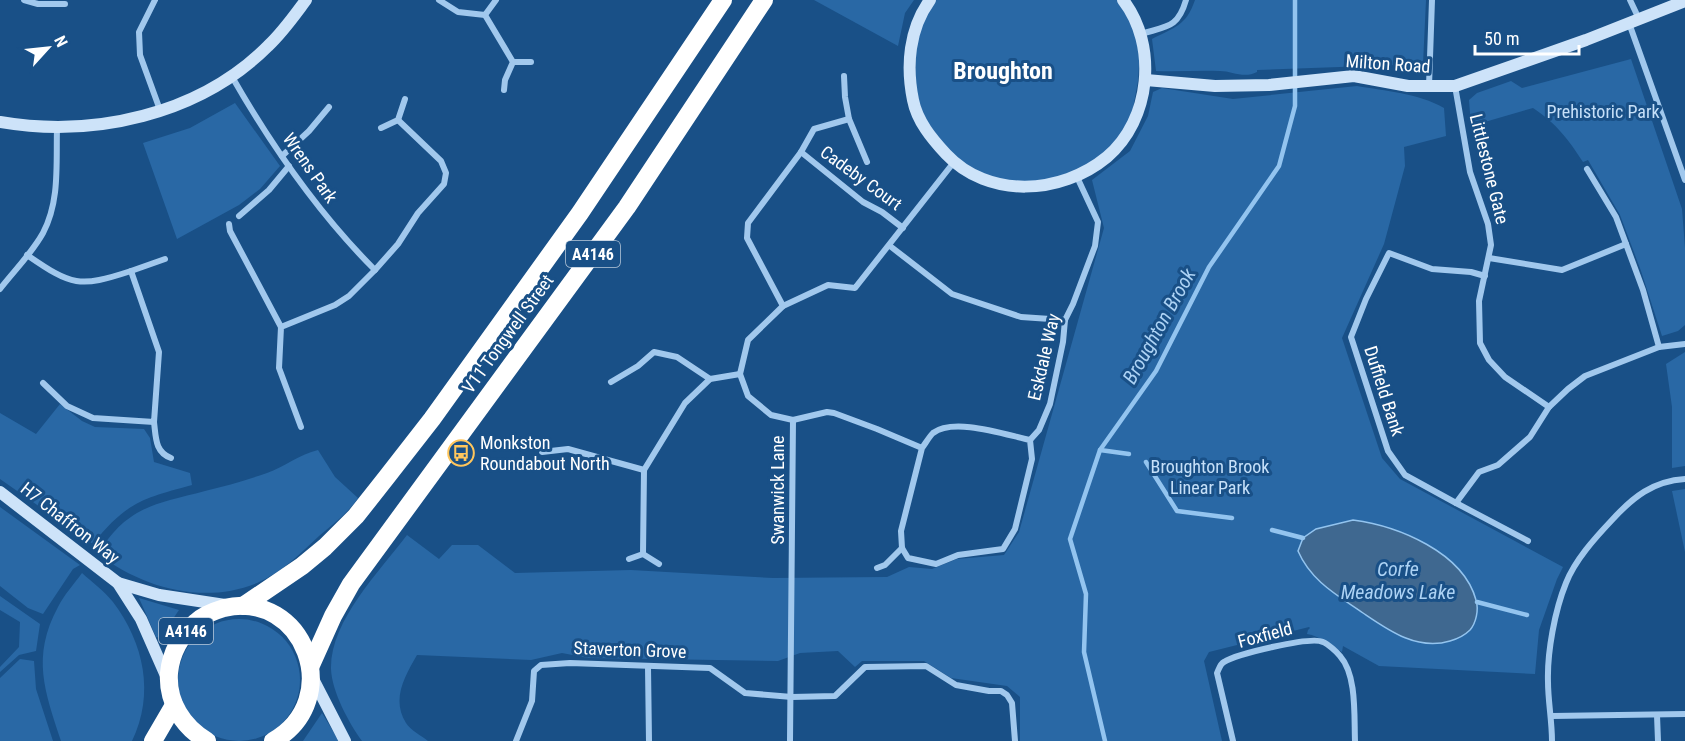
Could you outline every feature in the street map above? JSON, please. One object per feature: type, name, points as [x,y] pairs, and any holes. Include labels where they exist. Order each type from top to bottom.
[{"type":"highway","name":"V11 Tongwell Street","points":[[238,606],[302,567],[356,516],[432,419],[580,213],[723,0]]},
{"type":"highway","name":"V11 Tongwell Street","points":[[311,671],[333,616],[351,584],[627,207],[764,0]]},
{"type":"highway","points":[[238,606],[262,609],[279,618],[294,630],[304,646],[311,671]]},
{"type":"highway","name":"A4146","points":[[207,741],[183,722],[174,705],[168,681],[170,663],[176,646],[186,631],[199,619],[215,610],[238,606]]},
{"type":"highway","name":"A4146","points":[[273,741],[283,736],[295,724],[304,710],[310,694],[311,671]]},
{"type":"highway","points":[[153,741],[174,705]]},
{"type":"street","points":[[24,0],[38,4],[65,4]]},
{"type":"street","points":[[155,0],[139,32],[140,55],[160,111]]},
{"type":"street","points":[[0,122],[57,128],[121,122],[160,111],[200,93],[231,75],[268,46],[306,0]]},
{"type":"street","points":[[439,0],[458,12],[485,15]]},
{"type":"street","points":[[485,15],[496,0]]},
{"type":"street","points":[[930,0],[917,25],[912,42],[909,80],[914,105],[930,136],[954,162],[968,172],[988,181],[1009,186],[1040,187],[1077,177],[1108,156],[1129,130],[1140,106],[1146,80],[1146,57],[1141,34],[1123,0]]},
{"type":"street","points":[[1141,34],[1172,24],[1181,16],[1186,0]]},
{"type":"street","points":[[1430,86],[1432,0]]},
{"type":"street","points":[[1630,0],[1634,21],[1685,180]]},
{"type":"street","name":"Milton Road","points":[[1146,80],[1215,86],[1269,85],[1354,76],[1408,86],[1455,86],[1510,68],[1685,1]]},
{"type":"street","points":[[485,15],[513,62]]},
{"type":"street","points":[[513,62],[531,62]]},
{"type":"street","points":[[504,90],[505,80],[513,62]]},
{"type":"street","name":"Wrens Park","points":[[231,75],[282,156],[334,228],[375,270]]},
{"type":"street","points":[[844,76],[849,119],[867,162]]},
{"type":"street","name":"Littlestone Gate","points":[[1455,86],[1470,172],[1488,224],[1491,245],[1479,301],[1480,343],[1489,360],[1505,377],[1549,407]]},
{"type":"street","points":[[381,128],[398,120],[405,99]]},
{"type":"street","points":[[282,156],[309,131],[329,107]]},
{"type":"street","name":"Cadeby Court","points":[[783,306],[747,238],[748,223],[801,152],[814,129],[849,119]]},
{"type":"street","points":[[281,327],[335,305],[349,296],[398,244],[418,213],[444,184],[446,174],[441,161],[398,120]]},
{"type":"street","points":[[0,289],[42,236],[52,211],[55,195],[57,128]]},
{"type":"street","name":"Cadeby Court","points":[[801,152],[863,202],[882,212],[903,228]]},
{"type":"street","points":[[643,554],[644,470],[685,403],[710,380],[741,374],[748,340],[783,306],[828,285],[855,288],[954,162]]},
{"type":"street","points":[[239,216],[269,190],[289,166]]},
{"type":"street","points":[[1587,169],[1616,217],[1643,290],[1659,347]]},
{"type":"street","name":"Eskdale Way","points":[[1029,440],[1039,430],[1050,404],[1063,342],[1065,320],[1095,246],[1098,222],[1077,177]]},
{"type":"street","points":[[230,224],[230,231],[281,327],[279,368],[301,427]]},
{"type":"street","points":[[1489,258],[1562,270],[1626,244]]},
{"type":"street","points":[[890,246],[952,294],[1021,317],[1065,320]]},
{"type":"street","name":"Duffield Bank","points":[[1485,276],[1471,272],[1432,269],[1389,253],[1366,298],[1351,337],[1388,451],[1405,475],[1528,541]]},
{"type":"street","points":[[27,255],[56,275],[82,282],[99,281],[165,259]]},
{"type":"street","points":[[131,271],[159,352],[154,423],[156,446],[164,456],[171,458]]},
{"type":"street","points":[[1456,503],[1479,472],[1498,465],[1530,437],[1549,407],[1585,376],[1659,347],[1685,344]]},
{"type":"street","points":[[611,382],[638,366],[654,352],[677,357],[710,380]]},
{"type":"street","name":"Swanwick Lane","points":[[741,374],[748,396],[771,415],[793,420],[790,741]]},
{"type":"street","points":[[43,383],[68,406],[93,418],[154,423]]},
{"type":"street","points":[[793,420],[827,412],[834,413],[922,448]]},
{"type":"street","points":[[947,427],[964,427],[1029,440],[1032,459],[1015,529],[1003,549],[958,555],[936,564],[908,558],[902,548],[901,531],[922,448],[933,433],[947,427]]},
{"type":"street","points":[[542,452],[568,448],[644,470]]},
{"type":"street","points":[[1552,741],[1548,682],[1549,658],[1566,583],[1574,568],[1606,527],[1640,492],[1668,480],[1685,478]]},
{"type":"street","name":"H7 Chaffron Way","points":[[0,492],[118,583],[141,619],[168,681]]},
{"type":"street","points":[[877,568],[885,565],[902,548]]},
{"type":"street","points":[[629,559],[643,554]]},
{"type":"street","points":[[643,554],[659,564]]},
{"type":"street","name":"H7 Chaffron Way","points":[[118,583],[159,596],[238,606]]},
{"type":"street","name":"Foxfield","points":[[1233,741],[1217,673],[1219,666],[1247,654],[1305,640],[1322,641],[1341,656],[1350,673],[1355,741]]},
{"type":"street","name":"Staverton Grove","points":[[516,741],[532,701],[534,671],[541,665],[570,663],[710,668],[745,693],[792,697],[835,696],[865,667],[926,666],[956,685],[1001,691],[1007,695],[1012,703],[1015,741]]},
{"type":"street","points":[[648,667],[650,741]]},
{"type":"street","points":[[311,671],[345,741]]},
{"type":"street","points":[[1552,716],[1685,714]]},
{"type":"street","points":[[1658,715],[1658,741]]},
{"type":"green space","points":[[814,0],[914,0],[905,13],[898,46]]},
{"type":"green space","points":[[930,0],[1123,0],[1141,34],[1138,81],[1129,130],[1077,177],[1009,186],[954,162],[914,105],[917,25]]},
{"type":"green space","points":[[1195,0],[1426,0],[1423,64],[1257,70],[1247,75],[1220,71],[1156,71],[1152,39],[1184,21]]},
{"type":"green space","name":"Prehistoric Park","points":[[1631,59],[1682,209],[1685,248],[1685,325],[1678,331],[1662,336],[1620,215],[1588,160],[1583,162],[1561,132],[1533,108],[1471,126],[1469,100],[1477,93],[1511,81],[1522,88]]},
{"type":"green space","name":"Broughton Brook Linear Park","points":[[1357,86],[1412,96],[1444,108],[1446,136],[1404,147],[1405,166],[1384,244],[1342,338],[1382,458],[1400,479],[1563,567],[1539,630],[1535,674],[1379,666],[1343,646],[1342,652],[1321,639],[1307,634],[1309,627],[1209,652],[1204,661],[1222,741],[1020,741],[1020,697],[1007,686],[951,678],[924,661],[862,661],[855,667],[838,651],[800,653],[778,661],[588,658],[562,653],[531,660],[417,655],[401,688],[400,705],[408,726],[428,741],[362,741],[357,734],[334,687],[331,669],[333,651],[347,615],[370,581],[407,535],[439,559],[452,545],[478,545],[515,573],[631,570],[773,578],[887,577],[909,567],[932,569],[957,559],[1004,555],[1019,532],[1104,228],[1092,180],[1130,151],[1148,116],[1153,92],[1162,88],[1233,99]]},
{"type":"green space","points":[[235,103],[280,166],[260,189],[239,205],[177,239],[143,143],[190,128]]},
{"type":"green space","points":[[1685,352],[1685,466],[1672,468],[1672,407],[1666,364]]},
{"type":"green space","points":[[60,404],[82,421],[95,427],[144,429],[150,438],[154,462],[190,473],[192,485],[148,498],[126,510],[93,544],[0,479],[0,413],[36,434]]},
{"type":"green space","points":[[318,450],[335,477],[358,498],[345,513],[290,562],[257,583],[216,593],[174,590],[134,576],[98,554],[120,526],[144,509],[259,476]]},
{"type":"green space","points":[[1685,489],[1685,552],[1672,491]]},
{"type":"green space","points":[[0,507],[80,565],[73,569],[43,614],[28,608],[0,586]]},
{"type":"green space","points":[[82,573],[113,602],[124,618],[139,652],[143,669],[143,705],[132,741],[61,741],[50,706],[43,674],[45,642],[58,607]]},
{"type":"green space","points":[[0,596],[40,624],[36,651],[19,655],[0,672],[0,667],[19,647],[20,622],[0,610]]},
{"type":"green space","points":[[139,598],[179,610],[160,638],[156,637]]},
{"type":"green space","points":[[239,619],[263,623],[282,637],[296,656],[300,680],[296,704],[282,723],[263,737],[239,741],[215,737],[196,723],[182,704],[178,680],[182,656],[196,637],[215,623]]},
{"type":"green space","points":[[20,659],[34,661],[36,689],[53,741],[0,741],[0,678]]},
{"type":"green space","points":[[322,713],[339,741],[303,741]]},
{"type":"water","name":"Corfe Meadows Lake","points":[[1353,520],[1371,523],[1408,535],[1443,555],[1458,568],[1469,583],[1477,604],[1474,624],[1470,630],[1450,641],[1426,643],[1415,641],[1382,626],[1317,579],[1303,562],[1298,551],[1303,538],[1316,529]]},
{"type":"waterway","name":"Broughton Brook","points":[[1105,741],[1084,652],[1086,594],[1070,539],[1100,450],[1156,371],[1209,267],[1279,166],[1295,106],[1295,0]]},
{"type":"waterway","points":[[1100,450],[1129,454]]},
{"type":"waterway","points":[[1146,462],[1177,511],[1232,518]]},
{"type":"waterway","points":[[1272,530],[1303,538]]},
{"type":"waterway","points":[[1477,602],[1527,615]]},
{"type":"place","name":"Monkston Roundabout North","points":[[461,453]]},
{"type":"district","name":"Broughton","points":[[1003,71]]}]
